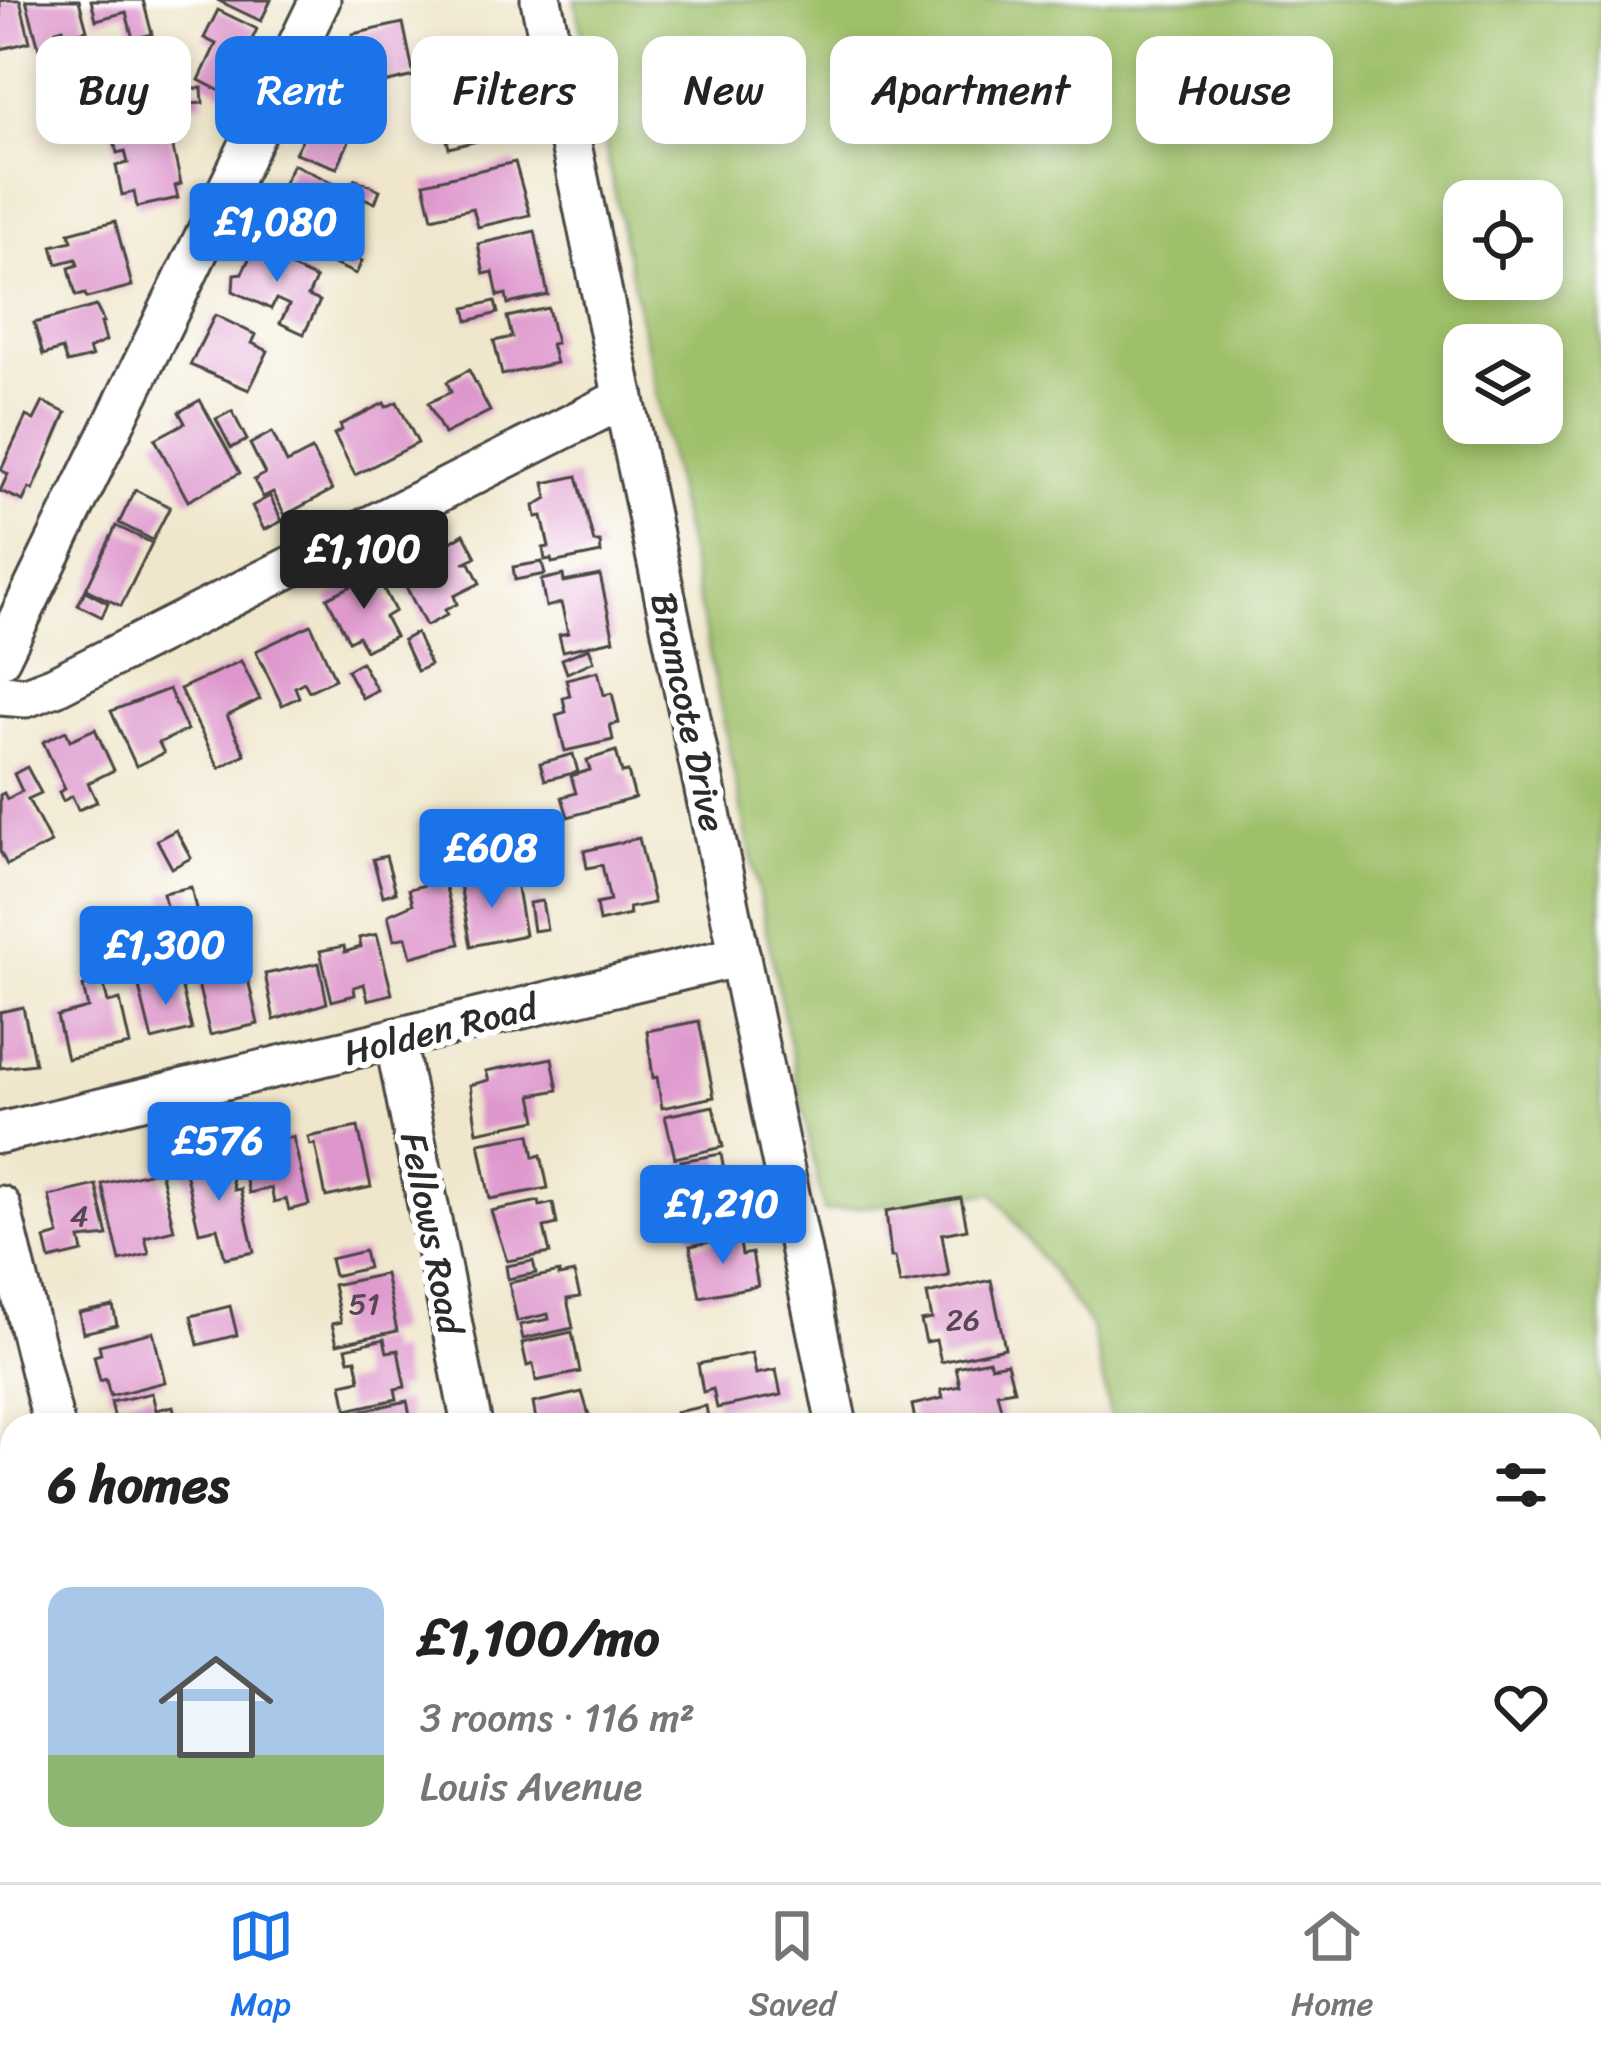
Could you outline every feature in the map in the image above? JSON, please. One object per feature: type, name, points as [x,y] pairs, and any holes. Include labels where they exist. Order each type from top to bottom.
[{"type":"street","points":[[0,658],[320,0]]},
{"type":"street","name":"Bramcote Drive","points":[[542,0],[835,1413]]},
{"type":"street","points":[[0,695],[26,697],[55,686],[624,398]]},
{"type":"street","name":"Holden Road","points":[[0,1132],[740,956]]},
{"type":"street","name":"Fellows Road","points":[[394,1040],[470,1413]]},
{"type":"street","points":[[0,1206],[51,1413]]},
{"type":"green space","points":[[575,0],[1601,0],[1601,1413],[1110,1413],[1092,1328],[994,1193],[824,1211],[605,144],[618,144],[618,36],[582,36]]},
{"type":"building","points":[[20,0],[30,42],[1,49],[0,1]]},
{"type":"building","points":[[26,0],[79,0],[87,30],[66,35],[63,28],[56,30],[58,36],[36,37]]},
{"type":"building","points":[[91,0],[143,0],[152,34],[132,36],[126,12],[96,20]]},
{"type":"building","points":[[217,0],[271,0],[261,21]]},
{"type":"building","points":[[218,10],[257,29],[254,36],[215,36],[215,44],[204,38]]},
{"type":"building","points":[[403,23],[411,77],[387,82],[387,36],[353,34]]},
{"type":"building","points":[[215,46],[215,88],[199,80]]},
{"type":"building","points":[[202,88],[203,103],[191,104],[191,89]]},
{"type":"building","points":[[115,144],[172,144],[181,184],[175,186],[178,198],[137,207],[134,192],[122,195],[116,166],[128,163],[125,151],[117,153]]},
{"type":"building","points":[[300,144],[348,144],[337,168],[295,153]]},
{"type":"building","points":[[515,162],[530,215],[478,227],[473,208],[432,218],[424,183]]},
{"type":"building","points":[[293,164],[333,183],[313,226],[323,231],[316,244],[266,220]]},
{"type":"building","points":[[355,179],[380,190],[375,203],[349,191]]},
{"type":"building","points":[[115,221],[132,286],[87,298],[76,296],[69,268],[78,265],[76,259],[57,264],[52,246],[72,241],[69,233]]},
{"type":"building","points":[[535,231],[548,295],[508,304],[506,294],[498,296],[493,272],[484,274],[478,244]]},
{"type":"building","points":[[257,241],[295,259],[291,267],[316,279],[308,296],[320,301],[304,334],[280,323],[289,305],[276,299],[271,309],[233,291],[234,274],[242,273],[249,259],[245,252]]},
{"type":"building","points":[[331,247],[362,261],[356,274],[325,260]]},
{"type":"building","points":[[495,301],[498,313],[468,321],[465,308]]},
{"type":"building","points":[[96,306],[106,341],[89,349],[92,357],[67,363],[62,349],[43,355],[34,323]]},
{"type":"building","points":[[548,308],[556,363],[502,375],[494,341],[512,337],[507,317]]},
{"type":"building","points":[[215,315],[256,335],[252,343],[268,351],[249,390],[190,365]]},
{"type":"building","points":[[469,370],[490,411],[444,434],[428,403],[451,392],[447,382]]},
{"type":"building","points":[[200,400],[240,473],[188,501],[155,439],[185,423],[179,412]]},
{"type":"building","points":[[43,402],[66,413],[33,490],[29,488],[23,501],[0,491],[8,474],[1,470],[26,416],[34,420]]},
{"type":"building","points":[[397,402],[418,443],[355,475],[334,434],[342,430],[340,425],[384,403],[386,407]]},
{"type":"building","points":[[232,411],[247,440],[231,448],[216,419]]},
{"type":"building","points":[[272,432],[287,463],[312,450],[332,490],[285,515],[273,492],[263,497],[254,480],[265,474],[250,444]]},
{"type":"building","points":[[577,476],[601,553],[552,563],[545,560],[543,548],[549,547],[542,516],[536,517],[534,506],[547,498],[544,483]]},
{"type":"building","points":[[135,490],[170,507],[153,540],[119,523]]},
{"type":"building","points":[[270,496],[282,521],[264,530],[252,506]]},
{"type":"building","points":[[116,526],[152,543],[121,606],[86,589]]},
{"type":"building","points":[[464,534],[476,557],[463,563],[470,563],[480,583],[454,596],[457,604],[445,610],[447,615],[426,626],[397,569],[418,558],[419,562]]},
{"type":"building","points":[[542,562],[545,574],[515,580],[513,567]]},
{"type":"building","points":[[376,574],[395,611],[385,617],[395,636],[366,650],[358,636],[349,641],[327,598]]},
{"type":"building","points":[[563,575],[564,582],[600,575],[614,640],[563,651],[559,635],[568,633],[561,603],[546,607],[541,580]]},
{"type":"building","points":[[85,591],[108,603],[102,617],[78,605]]},
{"type":"building","points":[[311,625],[335,679],[309,691],[304,682],[295,687],[299,697],[282,705],[256,651]]},
{"type":"building","points":[[416,633],[430,665],[417,671],[403,640]]},
{"type":"building","points":[[589,648],[594,661],[567,673],[562,659]]},
{"type":"building","points":[[241,661],[260,699],[227,716],[245,754],[219,768],[180,689]]},
{"type":"building","points":[[361,662],[377,690],[362,698],[347,670]]},
{"type":"building","points":[[598,671],[604,695],[612,693],[619,723],[610,725],[613,740],[565,751],[556,715],[566,712],[563,698],[570,696],[566,679]]},
{"type":"building","points":[[169,689],[187,730],[159,743],[164,753],[136,766],[111,711]]},
{"type":"building","points":[[95,729],[114,770],[88,783],[97,802],[78,810],[72,796],[63,801],[59,792],[65,789],[43,742],[66,731],[70,740]]},
{"type":"building","points":[[616,751],[635,798],[568,817],[562,797],[576,793],[571,776],[590,770],[587,760]]},
{"type":"building","points":[[573,754],[578,772],[545,780],[540,763]]},
{"type":"building","points":[[27,767],[41,793],[28,799],[51,843],[7,865],[0,851],[0,795],[4,793],[7,799],[22,791],[14,774]]},
{"type":"building","points":[[176,830],[191,858],[172,868],[157,840]]},
{"type":"building","points":[[639,838],[654,903],[599,922],[596,904],[610,901],[602,865],[587,868],[584,851]]},
{"type":"building","points":[[386,856],[396,892],[383,896],[373,859]]},
{"type":"building","points":[[493,873],[496,886],[516,882],[525,935],[471,946],[460,885]]},
{"type":"building","points":[[444,880],[460,944],[411,957],[406,937],[394,940],[388,915],[413,904],[409,889]]},
{"type":"building","points":[[191,887],[198,918],[170,924],[163,893]]},
{"type":"building","points":[[542,901],[547,929],[533,931],[529,903]]},
{"type":"building","points":[[238,934],[258,1024],[210,1035],[189,945]]},
{"type":"building","points":[[377,934],[392,994],[368,1000],[364,984],[354,987],[355,995],[332,1001],[320,951],[344,946],[345,952],[361,947],[359,938]]},
{"type":"building","points":[[129,950],[135,977],[120,980],[115,953]]},
{"type":"building","points":[[319,963],[327,1003],[274,1020],[265,974]]},
{"type":"building","points":[[179,976],[192,1030],[152,1040],[139,987]]},
{"type":"building","points":[[103,981],[108,1003],[120,1000],[130,1045],[67,1059],[57,1016],[88,1008],[83,986]]},
{"type":"building","points":[[23,1007],[35,1064],[0,1068],[0,1012]]},
{"type":"building","points":[[699,1021],[714,1097],[662,1108],[647,1031]]},
{"type":"building","points":[[552,1058],[558,1090],[532,1095],[537,1120],[477,1132],[470,1085],[489,1080],[486,1071]]},
{"type":"building","points":[[713,1106],[723,1147],[675,1158],[665,1116]]},
{"type":"building","points":[[358,1127],[371,1187],[326,1197],[315,1144],[310,1145],[308,1137]]},
{"type":"building","points":[[530,1134],[534,1157],[541,1155],[548,1188],[490,1199],[479,1143]]},
{"type":"building","points":[[293,1137],[309,1205],[289,1210],[286,1199],[274,1202],[271,1188],[249,1193],[238,1150]]},
{"type":"building","points":[[721,1154],[724,1171],[734,1169],[747,1228],[692,1239],[687,1217],[702,1214],[696,1179],[685,1181],[681,1161]]},
{"type":"building","points":[[226,1156],[234,1190],[240,1189],[254,1252],[225,1258],[217,1228],[199,1232],[183,1163]]},
{"type":"building","points":[[160,1170],[174,1230],[145,1237],[149,1254],[120,1261],[102,1184]]},
{"type":"building","points":[[96,1185],[108,1236],[80,1239],[83,1252],[50,1260],[45,1239],[59,1235],[49,1196]]},
{"type":"building","points":[[961,1198],[967,1229],[942,1234],[949,1276],[900,1284],[895,1257],[891,1257],[886,1211]]},
{"type":"building","points":[[539,1201],[540,1206],[553,1203],[557,1224],[544,1227],[550,1253],[507,1261],[491,1211]]},
{"type":"building","points":[[739,1236],[742,1255],[752,1253],[758,1286],[700,1297],[690,1246]]},
{"type":"building","points":[[364,1251],[368,1268],[334,1276],[330,1259]]},
{"type":"building","points":[[533,1261],[536,1273],[508,1279],[506,1266]]},
{"type":"building","points":[[559,1272],[559,1276],[574,1273],[580,1297],[567,1299],[573,1328],[523,1339],[520,1325],[549,1319],[548,1314],[517,1321],[509,1283]]},
{"type":"building","points":[[385,1274],[397,1331],[337,1344],[332,1324],[341,1322],[333,1285]]},
{"type":"building","points":[[991,1280],[1005,1348],[941,1362],[936,1340],[926,1342],[921,1321],[932,1319],[927,1294]]},
{"type":"building","points":[[113,1306],[117,1325],[83,1333],[79,1313]]},
{"type":"building","points":[[230,1306],[237,1335],[198,1345],[191,1316]]},
{"type":"building","points":[[153,1332],[165,1382],[110,1396],[106,1379],[100,1381],[94,1356],[101,1354],[99,1345]]},
{"type":"building","points":[[572,1332],[580,1372],[536,1381],[522,1343]]},
{"type":"building","points":[[384,1339],[387,1352],[398,1350],[405,1387],[395,1389],[397,1399],[347,1410],[342,1384],[360,1380],[356,1359],[349,1360],[346,1348]]},
{"type":"building","points":[[752,1353],[756,1374],[776,1370],[781,1395],[717,1408],[713,1389],[703,1392],[698,1364]]},
{"type":"building","points":[[989,1360],[991,1366],[1007,1363],[1014,1390],[997,1393],[1002,1413],[914,1413],[912,1405],[943,1398],[941,1390],[960,1386],[956,1367]]},
{"type":"building","points":[[582,1392],[588,1413],[535,1413],[533,1403]]},
{"type":"building","points":[[152,1393],[156,1410],[173,1406],[174,1413],[113,1413],[111,1402]]},
{"type":"building","points":[[407,1401],[410,1413],[351,1413]]},
{"type":"building","points":[[706,1406],[707,1413],[676,1413]]}]
